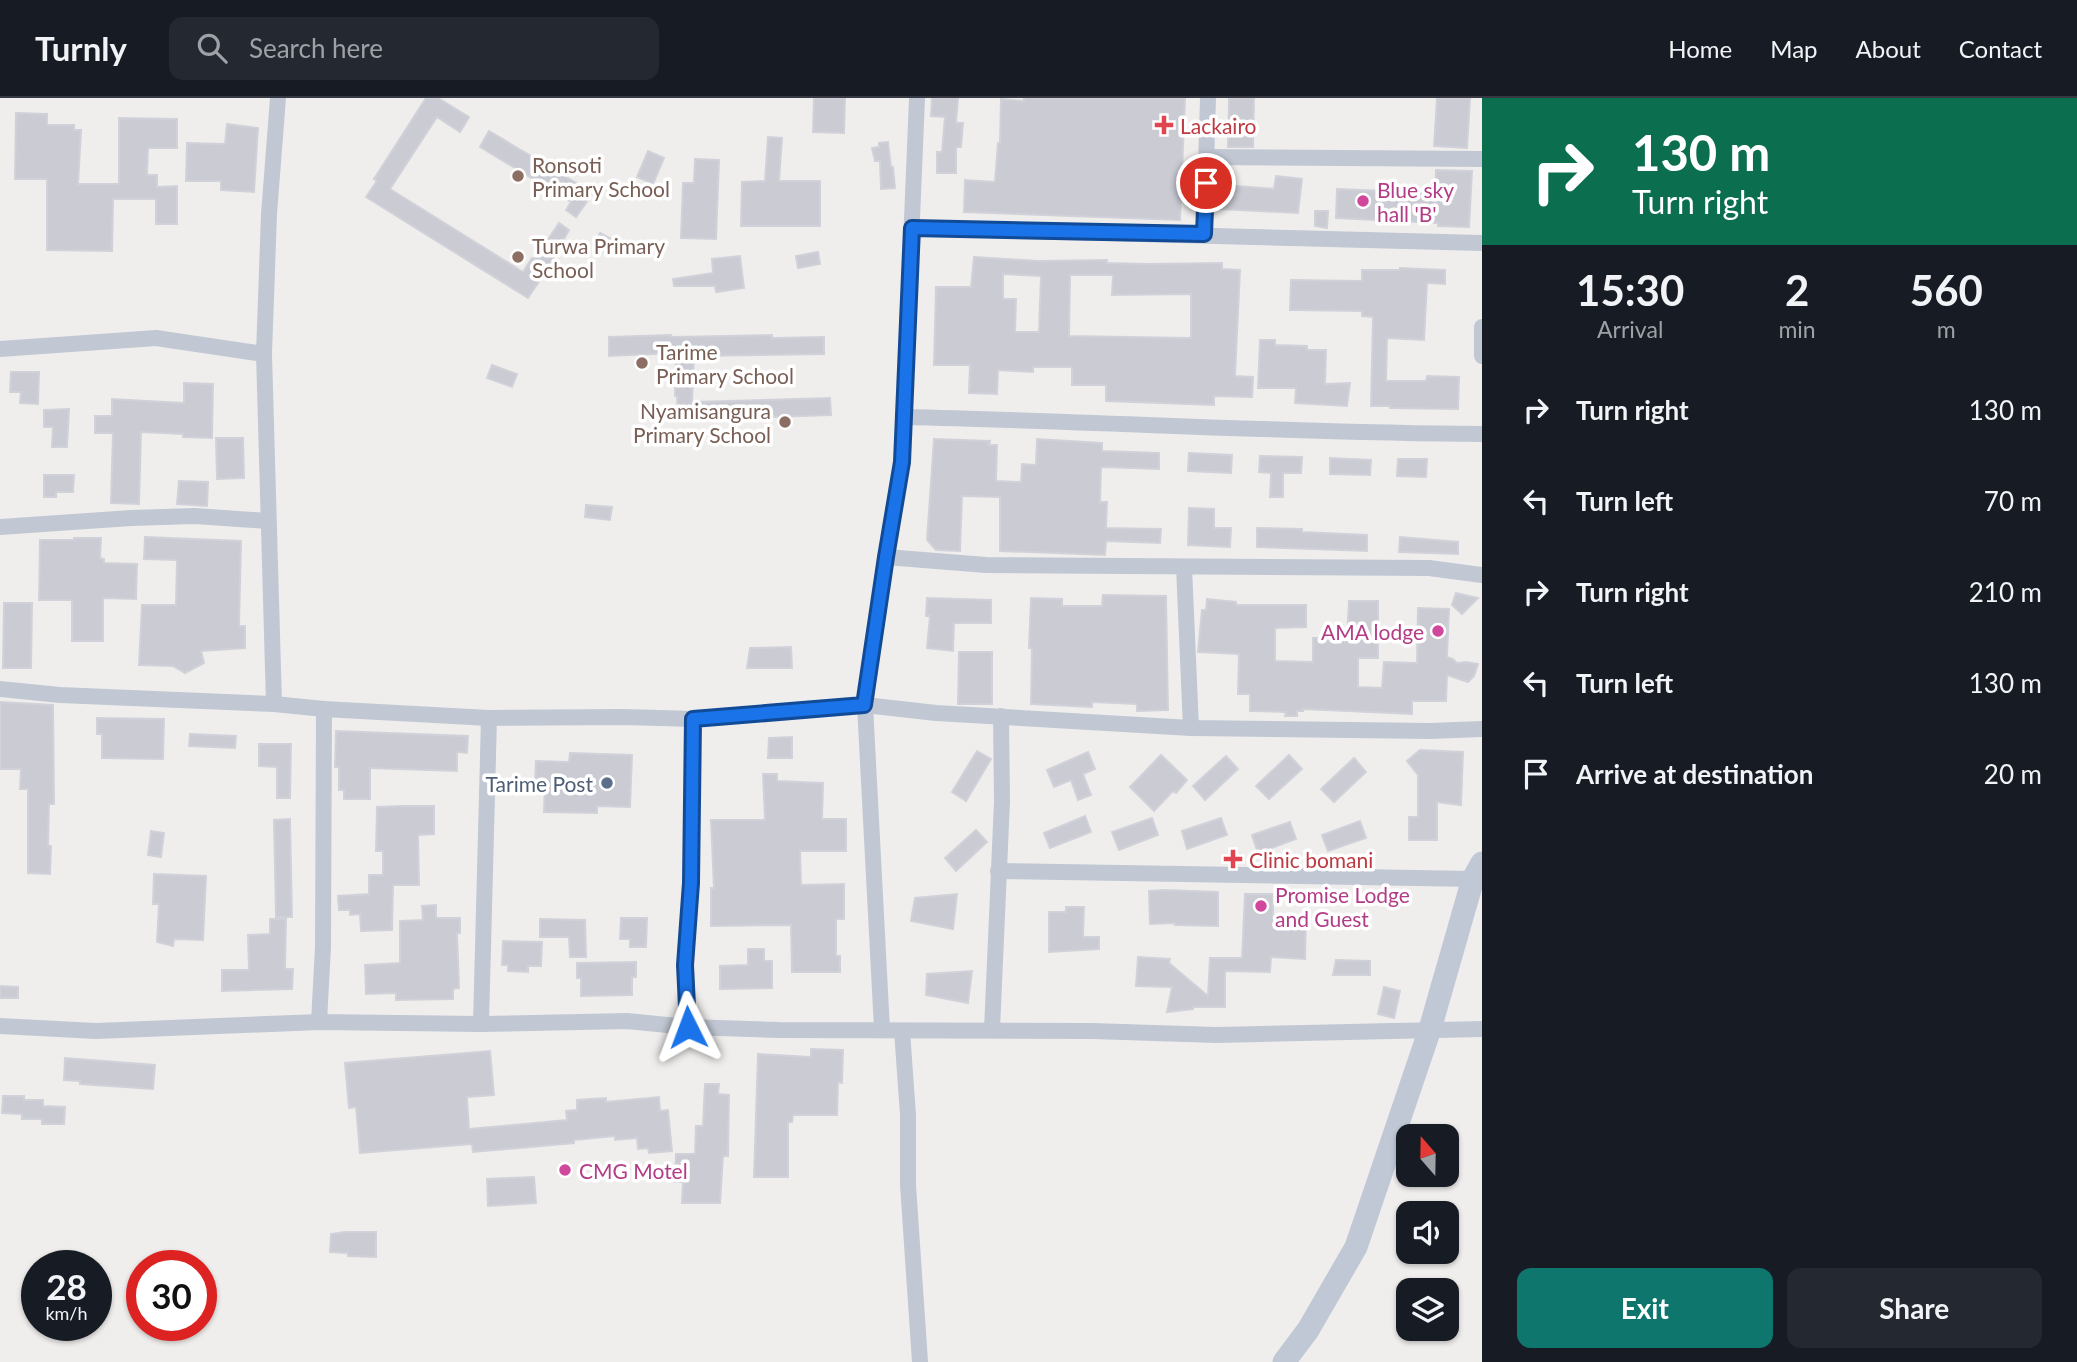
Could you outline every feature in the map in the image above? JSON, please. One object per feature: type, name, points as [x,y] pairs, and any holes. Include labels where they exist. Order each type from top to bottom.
[{"type":"main road","points":[[1284,1362],[1308,1330],[1356,1247],[1430,1029],[1478,871]]},
{"type":"street","points":[[274,704],[264,354],[278,98]]},
{"type":"street","points":[[882,1029],[864,705],[902,462],[917,98]]},
{"type":"street","points":[[1204,234],[1208,98]]},
{"type":"street","points":[[1206,158],[1482,159]]},
{"type":"street","points":[[912,228],[1482,243]]},
{"type":"street","points":[[1482,327],[1482,355]]},
{"type":"street","points":[[0,349],[156,338],[264,354]]},
{"type":"street","points":[[904,417],[1055,420],[1351,433],[1482,434]]},
{"type":"street","points":[[0,527],[131,517],[195,516],[268,521]]},
{"type":"street","points":[[886,557],[986,565],[1429,568],[1482,575]]},
{"type":"street","points":[[1184,567],[1191,728]]},
{"type":"street","points":[[0,689],[60,695],[274,704],[489,718],[693,719],[864,705],[936,713],[1191,728],[1430,732],[1482,729]]},
{"type":"street","points":[[319,1022],[323,947],[324,709]]},
{"type":"street","points":[[992,1030],[1002,801],[1001,716]]},
{"type":"street","points":[[481,1024],[489,718]]},
{"type":"street","points":[[688,1027],[685,965],[691,869],[693,719]]},
{"type":"street","points":[[998,871],[1478,871]]},
{"type":"street","points":[[0,1026],[96,1031],[319,1022],[481,1024],[626,1021],[688,1027],[779,1030],[992,1030],[1216,1035],[1482,1029]]},
{"type":"street","points":[[902,1031],[908,1115],[908,1185],[920,1362]]},
{"type":"building","points":[[426,98],[438,98],[469,117],[460,132],[437,117],[390,189],[523,272],[559,223],[569,230],[528,298],[366,197],[377,181],[374,179]]},
{"type":"building","points":[[814,98],[845,98],[844,133],[813,132]]},
{"type":"building","points":[[932,98],[958,98],[956,123],[963,123],[961,147],[956,147],[956,173],[937,173],[937,152],[942,152],[945,117],[931,116]]},
{"type":"building","points":[[1024,98],[1185,98],[1180,220],[964,212],[965,180],[995,182],[1000,143],[1001,99],[1024,101]]},
{"type":"building","points":[[1229,98],[1254,98],[1253,147],[1228,147]]},
{"type":"building","points":[[1437,98],[1470,98],[1467,148],[1434,146]]},
{"type":"building","points":[[16,113],[47,114],[47,125],[74,125],[74,130],[81,130],[78,184],[119,184],[119,118],[177,119],[177,148],[148,148],[147,175],[157,175],[157,187],[177,186],[177,224],[156,224],[156,199],[113,199],[112,251],[47,250],[47,179],[15,179]]},
{"type":"building","points":[[227,124],[258,128],[254,192],[221,190],[221,181],[186,181],[187,143],[225,144]]},
{"type":"building","points":[[489,131],[593,193],[576,217],[566,210],[571,202],[480,147]]},
{"type":"building","points":[[768,137],[782,138],[779,181],[820,181],[820,226],[741,226],[742,182],[765,181]]},
{"type":"building","points":[[888,142],[895,188],[881,189],[880,161],[875,161],[872,148],[879,147],[879,143]]},
{"type":"building","points":[[648,151],[664,158],[653,184],[637,177]]},
{"type":"building","points":[[695,159],[719,160],[716,239],[681,238],[683,183],[694,183]]},
{"type":"building","points":[[1436,170],[1472,171],[1469,227],[1336,218],[1337,189],[1435,193]]},
{"type":"building","points":[[1276,176],[1302,179],[1298,213],[1220,209],[1223,185],[1274,189]]},
{"type":"building","points":[[1315,211],[1328,211],[1327,228],[1315,226]]},
{"type":"building","points":[[600,233],[613,240],[606,252],[593,245]]},
{"type":"building","points":[[818,252],[820,264],[798,268],[796,256]]},
{"type":"building","points":[[740,256],[744,288],[716,292],[715,286],[674,286],[673,279],[713,273],[712,259]]},
{"type":"building","points":[[974,257],[1038,261],[1107,260],[1107,263],[1147,264],[1222,263],[1222,269],[1240,270],[1235,376],[1253,377],[1252,397],[1214,396],[1214,405],[1106,401],[1106,385],[1072,385],[1072,367],[1033,367],[1033,372],[998,370],[997,394],[969,393],[970,365],[934,365],[936,287],[971,287]],"holes":[[[1003,274],[1041,276],[1039,332],[1015,332],[1016,299],[1003,299]],[[1070,275],[1113,275],[1112,295],[1191,294],[1191,338],[1069,336]]]},
{"type":"building","points":[[1362,270],[1445,270],[1445,284],[1427,283],[1424,340],[1387,338],[1386,381],[1426,381],[1427,376],[1459,377],[1458,409],[1371,406],[1373,317],[1362,316],[1362,311],[1290,310],[1291,280],[1362,281]]},
{"type":"building","points":[[609,337],[824,337],[824,354],[694,356],[692,402],[830,398],[831,415],[678,420],[675,396],[676,353],[609,356]]},
{"type":"building","points":[[1260,340],[1275,340],[1275,345],[1307,346],[1307,350],[1326,350],[1325,384],[1350,383],[1347,406],[1295,403],[1296,388],[1258,388]]},
{"type":"building","points":[[492,365],[517,374],[512,387],[487,378]]},
{"type":"building","points":[[11,372],[39,372],[38,404],[20,403],[21,392],[10,392]]},
{"type":"building","points":[[184,383],[213,384],[212,438],[141,432],[139,504],[111,503],[113,433],[95,433],[95,416],[112,416],[112,399],[184,403]]},
{"type":"building","points":[[69,409],[67,447],[52,447],[53,427],[44,427],[44,410]]},
{"type":"building","points":[[216,438],[243,438],[244,478],[217,479]]},
{"type":"building","points":[[934,439],[990,441],[989,445],[997,445],[996,481],[1021,482],[1022,464],[1036,465],[1037,439],[1102,443],[1102,451],[1159,453],[1159,469],[1101,467],[1100,502],[1107,502],[1106,528],[1161,529],[1160,543],[1106,541],[1105,555],[1000,551],[1000,497],[962,496],[960,551],[936,550],[927,540]]},
{"type":"building","points":[[1189,453],[1232,455],[1231,473],[1188,471]]},
{"type":"building","points":[[1260,456],[1302,457],[1301,473],[1283,473],[1283,497],[1270,497],[1271,473],[1259,472]]},
{"type":"building","points":[[1330,458],[1371,460],[1370,475],[1330,474]]},
{"type":"building","points":[[1398,459],[1427,459],[1426,477],[1397,476]]},
{"type":"building","points":[[44,475],[74,475],[73,492],[56,492],[56,497],[44,497]]},
{"type":"building","points":[[179,481],[208,482],[207,506],[177,504]]},
{"type":"building","points":[[586,505],[612,507],[610,520],[585,517]]},
{"type":"building","points":[[1189,508],[1214,509],[1214,528],[1231,528],[1230,547],[1188,545]]},
{"type":"building","points":[[1257,528],[1367,535],[1367,551],[1257,547]]},
{"type":"building","points":[[145,537],[241,541],[239,626],[245,626],[245,648],[201,651],[204,663],[185,673],[173,666],[139,665],[142,605],[176,605],[177,560],[144,559]]},
{"type":"building","points":[[1400,537],[1458,542],[1458,554],[1399,552]]},
{"type":"building","points":[[101,538],[100,558],[104,559],[104,563],[137,564],[136,599],[103,598],[103,641],[72,641],[72,600],[39,600],[40,540]]},
{"type":"building","points":[[1456,593],[1478,598],[1462,614],[1452,605]]},
{"type":"building","points":[[1103,595],[1166,596],[1168,710],[1137,711],[1137,704],[1092,702],[1092,707],[1031,704],[1031,598],[1062,599],[1062,606],[1102,606]]},
{"type":"building","points":[[927,598],[991,600],[991,623],[954,623],[953,651],[927,648],[930,616],[926,616]]},
{"type":"building","points":[[1207,599],[1236,602],[1236,605],[1306,605],[1306,627],[1275,628],[1275,661],[1313,662],[1313,638],[1347,638],[1349,601],[1378,601],[1378,658],[1358,658],[1358,687],[1382,688],[1384,662],[1417,663],[1418,608],[1449,609],[1447,657],[1457,663],[1478,664],[1474,676],[1468,682],[1447,675],[1446,701],[1412,701],[1412,714],[1303,709],[1297,711],[1297,716],[1285,716],[1286,712],[1250,711],[1250,694],[1238,694],[1239,654],[1198,652],[1202,610],[1206,610]]},
{"type":"building","points":[[4,603],[32,603],[31,668],[3,668]]},
{"type":"building","points":[[791,647],[792,668],[747,668],[750,648]]},
{"type":"building","points":[[959,652],[992,652],[992,704],[958,704]]},
{"type":"building","points":[[0,702],[53,705],[54,804],[49,804],[50,874],[28,873],[28,789],[20,789],[21,769],[0,769]]},
{"type":"building","points":[[97,718],[164,719],[163,759],[102,758],[102,734],[97,734]]},
{"type":"building","points":[[336,731],[468,736],[467,753],[457,752],[457,771],[370,768],[370,799],[344,799],[344,790],[339,790],[339,767],[335,767]]},
{"type":"building","points":[[190,734],[236,736],[235,748],[189,746]]},
{"type":"building","points":[[792,737],[792,758],[768,758],[769,738]]},
{"type":"building","points":[[259,744],[291,744],[290,798],[277,798],[277,767],[259,766]]},
{"type":"building","points":[[1420,750],[1463,752],[1461,805],[1437,802],[1437,840],[1409,840],[1409,817],[1418,817],[1418,775],[1407,761]]},
{"type":"building","points":[[977,751],[991,759],[966,801],[952,792]]},
{"type":"building","points":[[1088,752],[1095,769],[1083,774],[1091,795],[1078,800],[1071,780],[1054,787],[1047,770]]},
{"type":"building","name":"Tarime Post","points":[[570,753],[632,755],[630,807],[597,806],[597,813],[544,812],[545,784],[535,783],[536,761],[569,762]]},
{"type":"building","points":[[1161,755],[1187,780],[1154,811],[1130,787]]},
{"type":"building","points":[[1289,755],[1302,769],[1269,799],[1256,786]]},
{"type":"building","points":[[1226,756],[1238,769],[1205,800],[1193,786]]},
{"type":"building","points":[[1354,758],[1366,772],[1334,802],[1321,789]]},
{"type":"building","points":[[763,774],[777,774],[777,781],[823,783],[822,819],[846,819],[846,851],[800,851],[801,885],[844,884],[844,919],[836,919],[836,956],[840,956],[840,972],[792,972],[791,925],[711,926],[711,888],[714,888],[711,820],[765,820]]},
{"type":"building","points":[[434,806],[434,834],[418,835],[419,885],[393,885],[392,930],[361,931],[360,914],[350,915],[350,910],[339,910],[338,896],[369,894],[369,875],[383,875],[383,851],[376,851],[377,807]]},
{"type":"building","points":[[1085,816],[1091,832],[1050,848],[1044,833]]},
{"type":"building","points":[[1152,818],[1158,835],[1119,850],[1112,832]]},
{"type":"building","points":[[1221,818],[1227,835],[1187,849],[1182,831]]},
{"type":"building","points":[[290,819],[292,917],[276,917],[274,820]]},
{"type":"building","points":[[1360,821],[1366,838],[1328,851],[1322,835]]},
{"type":"building","points":[[1290,822],[1296,839],[1258,853],[1252,835]]},
{"type":"building","points":[[976,830],[987,842],[956,871],[945,858]]},
{"type":"building","points":[[151,831],[164,833],[161,857],[148,855]]},
{"type":"building","points":[[154,874],[206,876],[203,940],[174,939],[173,946],[157,942],[159,904],[153,904]]},
{"type":"building","points":[[1149,891],[1218,892],[1218,926],[1150,924]]},
{"type":"building","points":[[957,894],[953,929],[911,921],[915,898]]},
{"type":"building","points":[[1245,894],[1273,894],[1273,915],[1306,917],[1305,959],[1271,957],[1270,972],[1225,971],[1225,1007],[1193,1007],[1167,1012],[1172,987],[1136,986],[1138,957],[1170,959],[1169,963],[1208,996],[1210,958],[1242,958]]},
{"type":"building","points":[[436,905],[436,918],[460,918],[460,933],[457,933],[459,988],[453,989],[453,999],[396,1000],[396,993],[366,994],[365,965],[400,963],[400,921],[423,920],[422,906]]},
{"type":"building","points":[[1066,907],[1084,907],[1083,937],[1099,937],[1099,949],[1049,952],[1049,912],[1066,912]]},
{"type":"building","points":[[621,918],[647,918],[646,947],[630,947],[630,939],[620,939]]},
{"type":"building","points":[[270,919],[286,919],[285,969],[293,969],[292,989],[222,991],[222,970],[249,970],[248,935],[270,934]]},
{"type":"building","points":[[540,919],[585,920],[586,957],[570,957],[569,937],[540,937]]},
{"type":"building","points":[[503,941],[542,942],[541,966],[528,966],[528,972],[508,971],[508,965],[502,965]]},
{"type":"building","points":[[748,949],[764,949],[764,961],[772,961],[772,988],[720,989],[720,966],[748,965]]},
{"type":"building","points":[[1336,960],[1370,961],[1370,975],[1333,975]]},
{"type":"building","points":[[636,962],[636,977],[632,977],[632,995],[581,996],[581,978],[577,978],[577,963]]},
{"type":"building","points":[[972,971],[968,1003],[926,995],[927,974]]},
{"type":"building","points":[[0,986],[18,987],[18,998],[0,998]]},
{"type":"building","points":[[1384,987],[1400,991],[1394,1018],[1378,1014]]},
{"type":"building","points":[[811,1049],[843,1050],[837,1115],[793,1115],[792,1122],[788,1122],[788,1177],[754,1177],[758,1054],[811,1057]]},
{"type":"building","points":[[490,1051],[494,1095],[467,1097],[469,1129],[567,1120],[566,1111],[577,1110],[577,1100],[606,1098],[606,1102],[659,1097],[660,1111],[668,1110],[672,1151],[649,1153],[648,1148],[638,1149],[637,1138],[615,1140],[615,1136],[574,1140],[574,1143],[473,1152],[472,1144],[360,1153],[356,1107],[349,1108],[345,1063]]},
{"type":"building","points":[[65,1058],[155,1065],[153,1089],[80,1084],[80,1081],[64,1080]]},
{"type":"building","points":[[705,1084],[719,1084],[718,1094],[729,1095],[728,1156],[723,1156],[720,1203],[682,1203],[683,1182],[675,1182],[676,1154],[695,1154],[696,1126],[703,1126]]},
{"type":"building","points":[[3,1096],[24,1096],[24,1100],[43,1100],[43,1106],[65,1107],[64,1124],[42,1124],[42,1119],[22,1119],[22,1114],[2,1113]]},
{"type":"building","points":[[534,1177],[536,1203],[488,1206],[487,1179]]},
{"type":"building","points":[[376,1232],[376,1257],[330,1252],[331,1234]]},
{"type":"place","name":"Lackairo","points":[[1164,125]]},
{"type":"place","name":"Ronsoti Primary School","points":[[518,176]]},
{"type":"place","name":"Blue sky hall 'B'","points":[[1363,201]]},
{"type":"place","name":"Turwa Primary School","points":[[518,257]]},
{"type":"place","name":"Tarime Primary School","points":[[642,363]]},
{"type":"place","name":"Nyamisangura Primary School","points":[[785,422]]},
{"type":"place","name":"AMA lodge","points":[[1438,631]]},
{"type":"place","name":"Tarime Post","points":[[607,783]]},
{"type":"place","name":"Clinic bomani","points":[[1233,859]]},
{"type":"place","name":"Promise Lodge and Guest","points":[[1261,906]]},
{"type":"place","name":"CMG Motel","points":[[565,1170]]},
{"type":"route","points":[[688,1027],[685,965],[691,883],[693,719],[864,705],[902,462],[912,228],[1204,234],[1206,183]]}]
